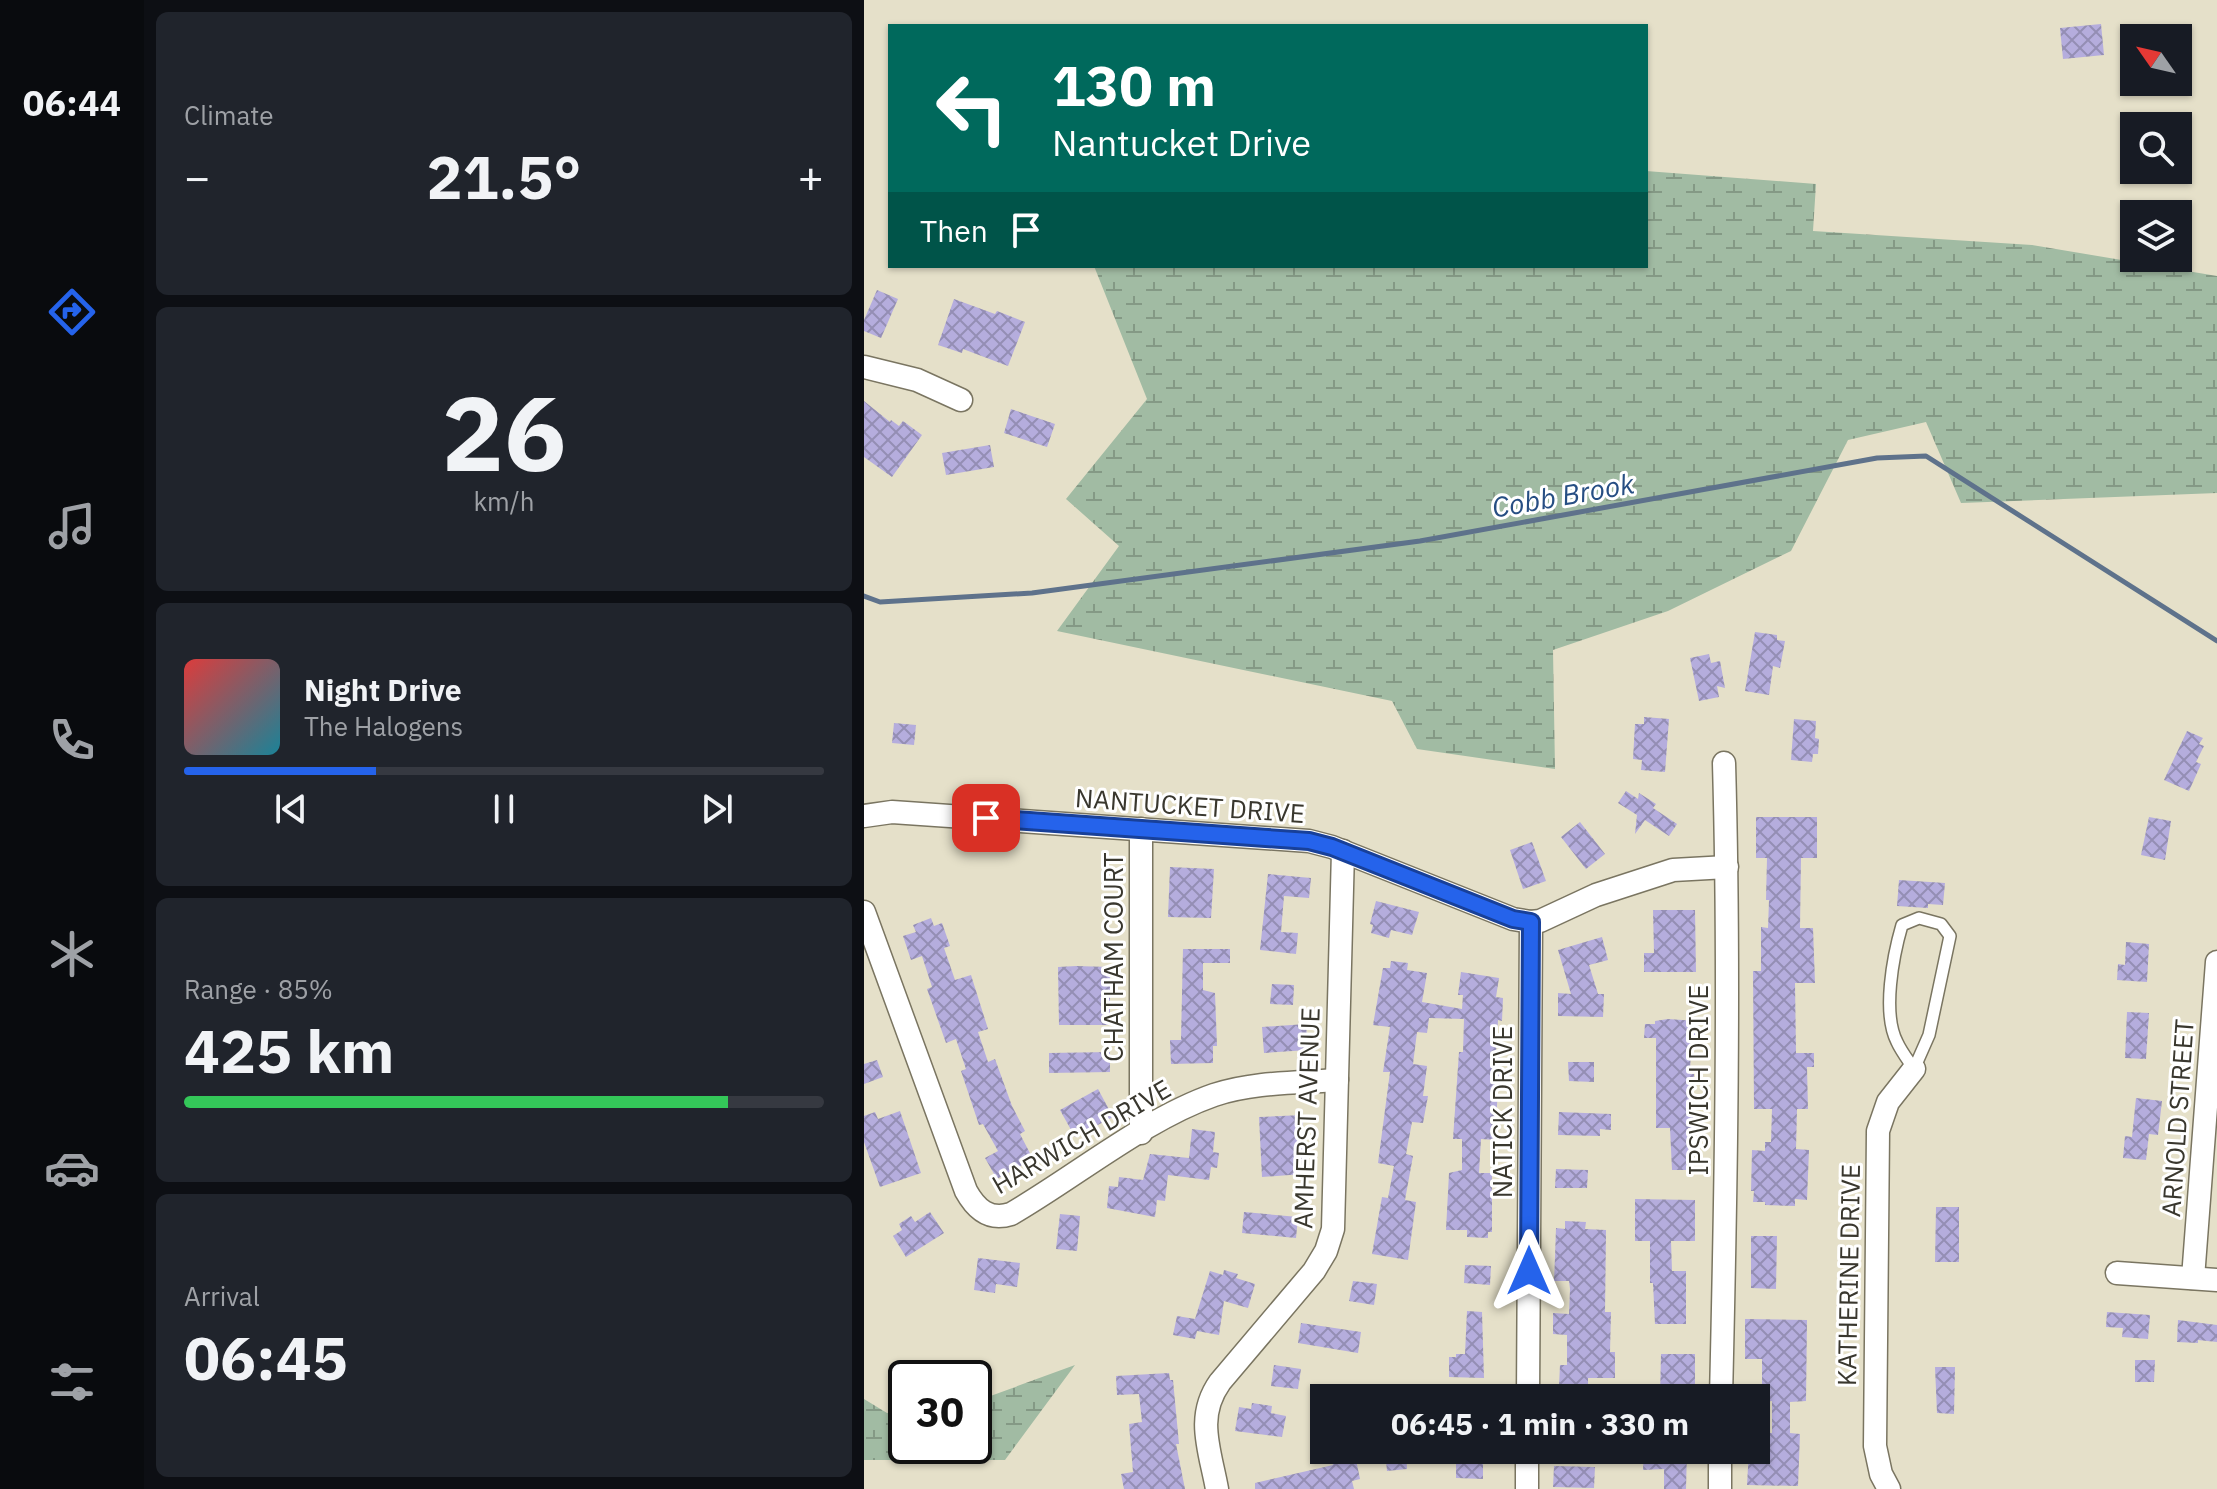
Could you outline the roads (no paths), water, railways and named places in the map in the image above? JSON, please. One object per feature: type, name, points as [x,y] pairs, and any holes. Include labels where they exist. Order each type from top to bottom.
[{"type":"street","points":[[864,367],[917,380],[961,400]]},
{"type":"street","name":"IPSWICH DRIVE","points":[[1721,1384],[1727,867],[1724,763]]},
{"type":"street","name":"NANTUCKET DRIVE","points":[[864,816],[892,812],[1298,839],[1321,843],[1513,919],[1531,922]]},
{"type":"street","name":"CHATHAM COURT","points":[[1141,829],[1141,1133]]},
{"type":"street","name":"AMHERST AVENUE","points":[[1217,1489],[1205,1422],[1209,1399],[1314,1271],[1330,1240],[1343,851]]},
{"type":"street","points":[[1531,922],[1549,918],[1596,895],[1664,872],[1690,867],[1727,867]]},
{"type":"street","name":"HARWICH DRIVE","points":[[864,912],[966,1191],[977,1208],[994,1216],[1011,1214],[1184,1108],[1248,1086],[1337,1080]]},
{"type":"street","name":"NATICK DRIVE","points":[[1528,1384],[1531,922]]},
{"type":"street","name":"ARNOLD STREET","points":[[2193,1278],[2217,962]]},
{"type":"street","name":"KATHERINE DRIVE","points":[[1889,1489],[1881,1474],[1875,1446],[1878,1131],[1888,1102],[1914,1069]]},
{"type":"street","points":[[2117,1273],[2217,1280]]},
{"type":"street","points":[[1527,1464],[1527,1489]]},
{"type":"street","points":[[1720,1464],[1720,1489]]},
{"type":"lane","points":[[1919,918],[1941,924],[1950,936],[1929,1035],[1914,1069],[1896,1041],[1890,1020],[1895,951],[1902,925],[1919,918]]},
{"type":"waterway","name":"Cobb Brook","points":[[864,596],[880,602],[1032,593],[1420,541],[1877,458],[1926,456],[2217,641]]}]
